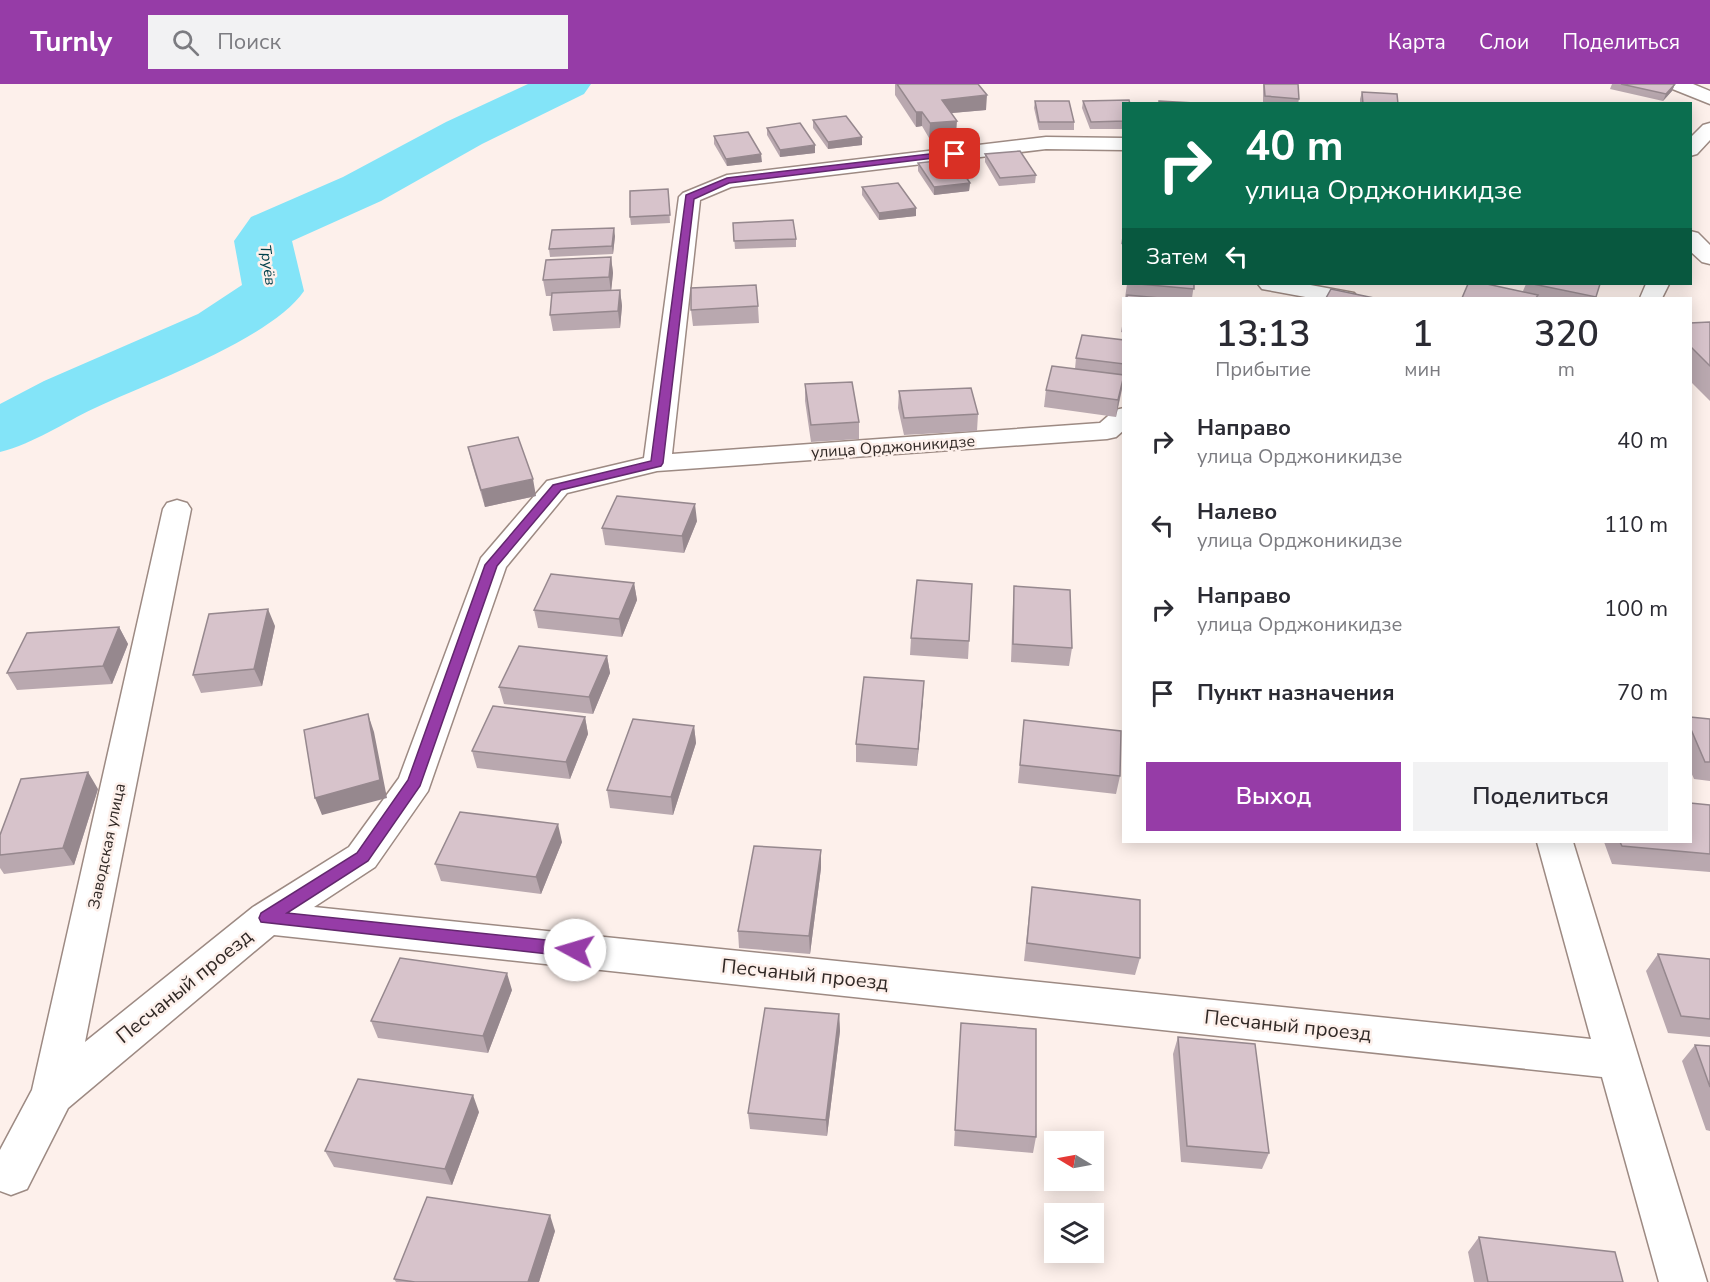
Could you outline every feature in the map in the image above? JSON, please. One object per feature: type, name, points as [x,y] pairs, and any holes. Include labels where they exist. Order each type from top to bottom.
[{"type":"street","points":[[1677,84],[1710,98]]},
{"type":"street","points":[[1692,148],[1710,129]]},
{"type":"street","points":[[657,463],[690,197],[727,181],[1046,143],[1122,144]]},
{"type":"street","points":[[1692,240],[1710,257]]},
{"type":"street","points":[[1248,297],[1262,285]]},
{"type":"street","points":[[1275,285],[1341,297]]},
{"type":"street","name":"улица Орджоникидзе","points":[[267,918],[362,857],[415,782],[492,565],[557,487],[657,463],[1107,431],[1122,418]]},
{"type":"street","name":"Заводская улица","points":[[4,1181],[53,1094],[177,508]]},
{"type":"street","points":[[1555,843],[1683,1282]]},
{"type":"street","name":"Песчаный проезд","points":[[53,1094],[267,918],[1618,1060]]},
{"type":"building","points":[[897,84],[978,84],[987,95],[942,100],[957,121],[930,123],[922,112],[916,112]]},
{"type":"building","points":[[1264,84],[1298,84],[1299,99],[1265,96]]},
{"type":"building","points":[[1621,84],[1675,84],[1666,94]]},
{"type":"building","points":[[1362,92],[1397,94],[1398,102],[1363,102]]},
{"type":"building","points":[[1129,100],[1130,102],[1122,102],[1122,121],[1091,122],[1083,101]]},
{"type":"building","points":[[1035,101],[1069,101],[1074,122],[1039,122]]},
{"type":"building","points":[[846,116],[862,137],[828,142],[813,120]]},
{"type":"building","points":[[800,123],[815,145],[780,150],[767,128]]},
{"type":"building","points":[[748,132],[761,154],[726,159],[714,136]]},
{"type":"building","points":[[1020,151],[1036,175],[1000,178],[985,154]]},
{"type":"building","points":[[954,159],[970,183],[934,187],[918,163]]},
{"type":"building","points":[[898,183],[916,208],[879,213],[862,187]]},
{"type":"building","points":[[668,189],[670,215],[630,217],[630,191]]},
{"type":"building","points":[[793,220],[796,239],[734,241],[733,223]]},
{"type":"building","points":[[614,228],[612,246],[549,249],[552,230]]},
{"type":"building","points":[[611,257],[609,277],[543,280],[546,260]]},
{"type":"building","points":[[756,285],[758,306],[691,310],[691,288]]},
{"type":"building","points":[[1150,285],[1194,285],[1194,289]]},
{"type":"building","points":[[1468,285],[1492,285],[1538,295],[1537,297],[1462,297]]},
{"type":"building","points":[[1538,285],[1600,285],[1596,297]]},
{"type":"building","points":[[1331,289],[1369,297],[1327,297]]},
{"type":"building","points":[[620,290],[618,311],[550,315],[552,293]]},
{"type":"building","points":[[1710,322],[1710,366],[1692,348],[1692,323]]},
{"type":"building","points":[[1082,335],[1122,340],[1122,364],[1076,358]]},
{"type":"building","points":[[1052,366],[1122,375],[1118,400],[1046,390]]},
{"type":"building","points":[[852,382],[859,422],[811,425],[805,384]]},
{"type":"building","points":[[971,388],[978,414],[904,418],[899,391]]},
{"type":"building","points":[[518,437],[533,479],[481,490],[468,447]]},
{"type":"building","points":[[617,496],[695,504],[682,536],[602,528]]},
{"type":"building","points":[[551,574],[634,583],[619,619],[534,610]]},
{"type":"building","points":[[917,580],[972,584],[969,641],[911,638]]},
{"type":"building","points":[[1014,586],[1070,590],[1072,648],[1013,644]]},
{"type":"building","points":[[268,609],[254,669],[193,675],[209,614]]},
{"type":"building","points":[[119,627],[103,666],[7,673],[27,633]]},
{"type":"building","points":[[519,646],[607,656],[589,697],[499,687]]},
{"type":"building","points":[[864,677],[924,681],[918,749],[856,744]]},
{"type":"building","points":[[493,706],[585,717],[566,762],[472,751]]},
{"type":"building","points":[[368,714],[380,780],[315,798],[304,730]]},
{"type":"building","points":[[1692,717],[1710,719],[1710,762],[1705,762],[1692,732]]},
{"type":"building","points":[[633,719],[694,726],[671,797],[607,790]]},
{"type":"building","points":[[1024,720],[1121,731],[1120,776],[1020,765]]},
{"type":"building","points":[[88,772],[63,848],[0,855],[0,835],[21,779]]},
{"type":"building","points":[[1692,803],[1710,805],[1710,854],[1622,846],[1620,843],[1692,843]]},
{"type":"building","points":[[460,812],[558,824],[536,877],[435,864]]},
{"type":"building","points":[[754,846],[821,850],[809,936],[738,931]]},
{"type":"building","points":[[1032,887],[1140,900],[1140,958],[1027,943]]},
{"type":"building","points":[[1658,954],[1710,959],[1710,1019],[1681,1016]]},
{"type":"building","points":[[400,958],[507,973],[483,1036],[371,1021]]},
{"type":"building","points":[[765,1008],[839,1014],[826,1120],[748,1113]]},
{"type":"building","points":[[961,1023],[1036,1029],[1036,1137],[955,1130]]},
{"type":"building","points":[[1178,1037],[1255,1044],[1269,1153],[1187,1146]]},
{"type":"building","points":[[1695,1045],[1710,1046],[1710,1087]]},
{"type":"building","points":[[358,1079],[473,1095],[445,1169],[325,1151]]},
{"type":"building","points":[[427,1197],[550,1215],[528,1282],[415,1282],[394,1279]]},
{"type":"building","points":[[1479,1237],[1615,1252],[1623,1282],[1488,1282]]},
{"type":"waterway","name":"Труёв","points":[[0,431],[68,395],[220,327],[274,291],[263,241],[271,229],[362,189],[464,133],[567,84]]},
{"type":"route","points":[[575,950],[267,918],[362,857],[415,782],[492,565],[557,487],[657,463],[690,197],[727,181],[955,154]]}]
